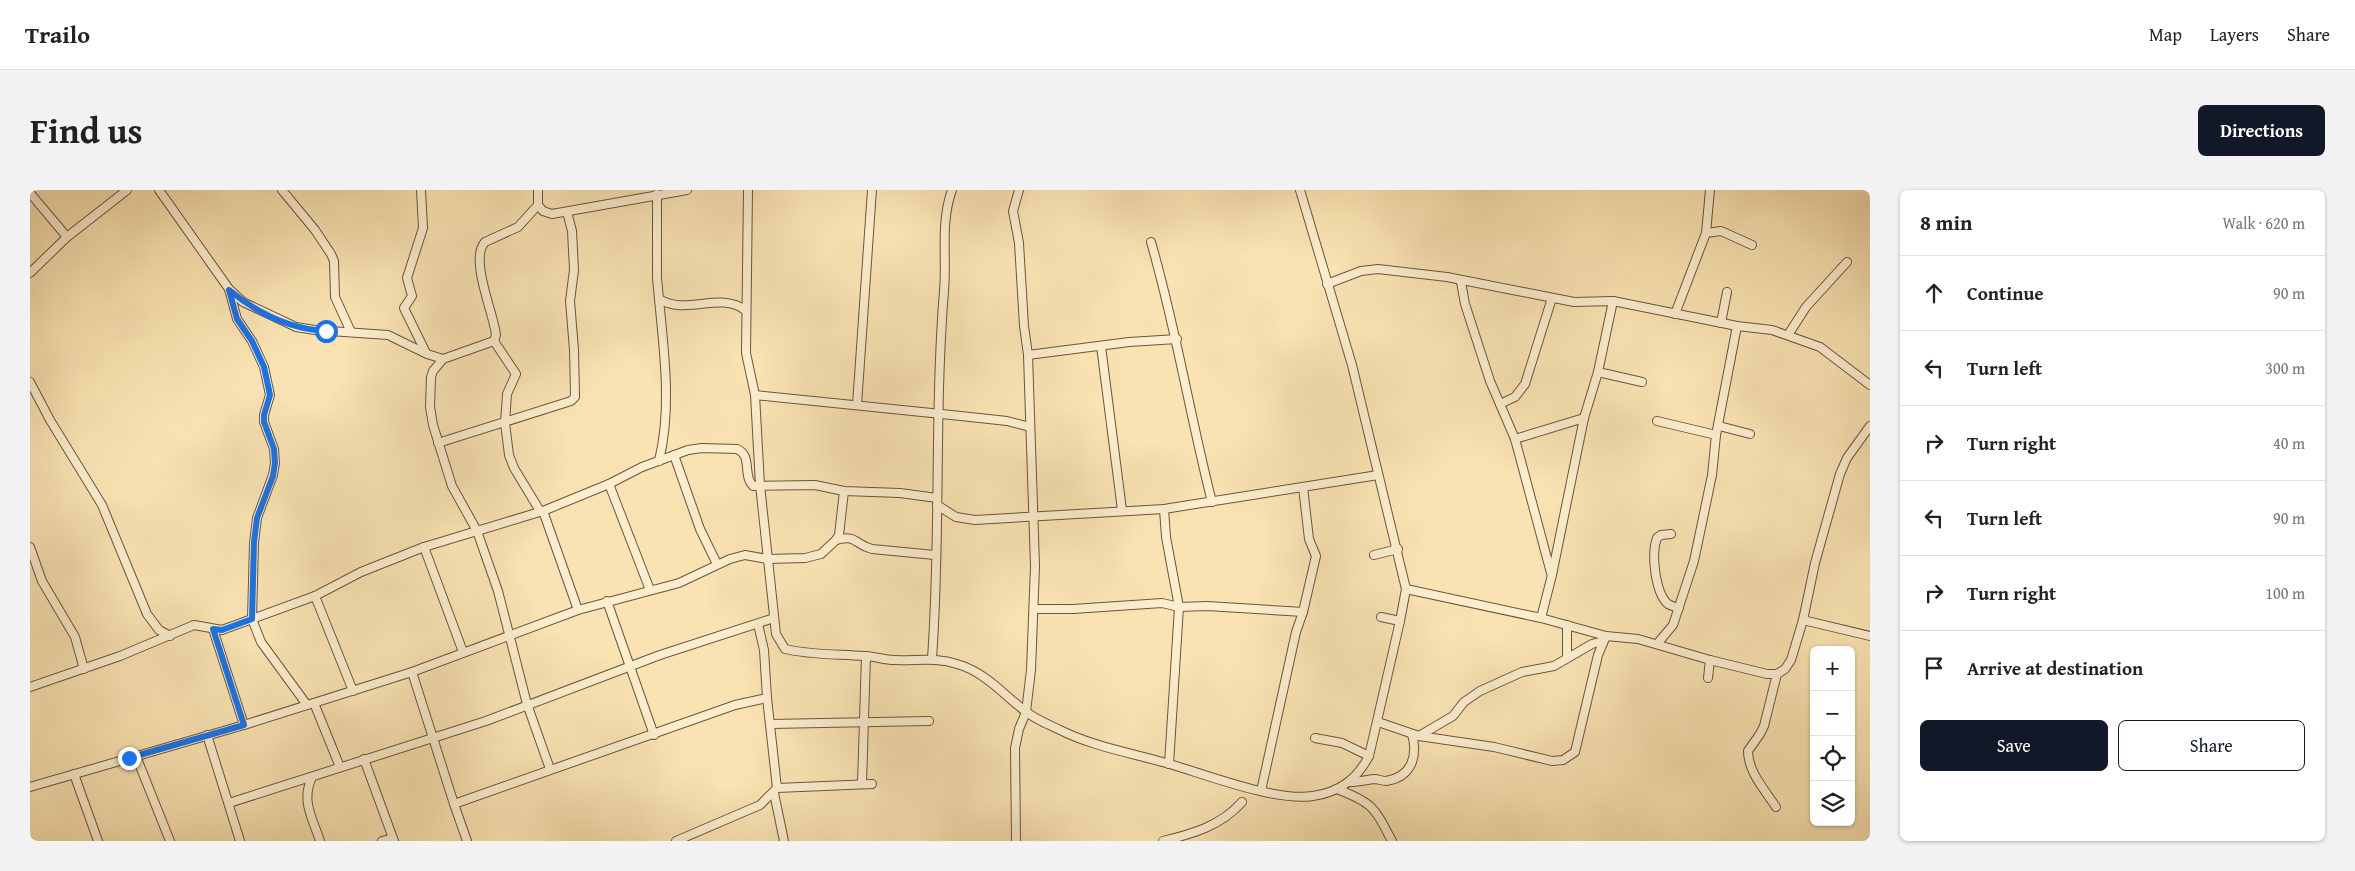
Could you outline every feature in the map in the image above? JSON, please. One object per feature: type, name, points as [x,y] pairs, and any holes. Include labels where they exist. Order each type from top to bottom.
[{"type":"street","points":[[30,273],[67,237],[128,190]]},
{"type":"street","points":[[159,190],[229,290],[243,302],[296,327],[388,335],[427,354],[442,359]]},
{"type":"street","points":[[282,190],[316,230],[331,254],[334,261],[335,297],[351,332]]},
{"type":"street","points":[[421,190],[423,228],[406,278],[412,296],[404,308],[427,354]]},
{"type":"street","points":[[538,190],[538,205],[518,228],[485,242],[482,246],[480,254],[482,280],[495,327],[494,341],[516,374],[507,394],[505,423],[511,461],[541,511],[578,610]]},
{"type":"street","points":[[538,205],[544,211],[552,214],[687,190]]},
{"type":"street","points":[[748,190],[745,310],[746,353],[755,395],[760,485],[776,634],[785,649],[803,653],[866,656],[893,660],[932,658],[958,664],[979,674],[1026,712],[1061,731],[1260,791],[1312,796],[1336,789],[1351,782],[1361,771],[1369,756],[1406,589],[1398,549],[1378,475],[1352,364],[1300,190]]},
{"type":"street","points":[[857,405],[872,190]]},
{"type":"street","points":[[932,658],[935,616],[935,555],[940,415],[940,333],[945,261],[943,236],[948,202],[952,190]]},
{"type":"street","points":[[1016,841],[1015,748],[1019,729],[1026,712],[1031,670],[1034,609],[1034,518],[1028,355],[1024,326],[1019,243],[1013,210],[1019,190]]},
{"type":"street","points":[[1675,314],[1706,232],[1710,190]]},
{"type":"street","points":[[30,193],[67,237]]},
{"type":"street","points":[[657,194],[657,278],[666,390],[662,446],[659,461]]},
{"type":"street","points":[[438,443],[505,423],[531,412],[570,401],[575,397],[570,301],[574,270],[572,231],[567,212]]},
{"type":"street","points":[[1706,232],[1720,232],[1752,245]]},
{"type":"street","points":[[1151,242],[1177,339],[1196,439],[1212,502]]},
{"type":"street","points":[[1788,335],[1806,307],[1847,262]]},
{"type":"street","points":[[1328,284],[1361,271],[1378,269],[1447,277],[1461,282],[1574,302],[1613,301],[1737,326],[1766,329],[1820,347],[1870,385]]},
{"type":"street","points":[[1461,282],[1465,304],[1490,380],[1515,439],[1552,575]]},
{"type":"street","points":[[229,290],[237,319],[252,341],[264,367],[270,395],[264,415],[264,422],[274,449],[275,463],[273,476],[257,518],[254,542],[252,619],[261,642],[310,704],[340,767]]},
{"type":"street","points":[[1721,323],[1726,292]]},
{"type":"street","points":[[1500,404],[1515,397],[1525,384],[1552,298]]},
{"type":"street","points":[[659,299],[678,306],[732,302],[745,310]]},
{"type":"street","points":[[1541,618],[1552,575],[1584,418],[1598,372],[1613,301]]},
{"type":"street","points":[[1656,644],[1673,625],[1696,554],[1712,475],[1716,435],[1737,326]]},
{"type":"street","points":[[1028,355],[1129,342],[1177,339]]},
{"type":"street","points":[[494,341],[442,359],[433,370],[430,389],[433,425],[452,486],[477,531],[498,591],[527,704],[550,769]]},
{"type":"street","points":[[1100,346],[1122,510]]},
{"type":"street","points":[[1598,372],[1642,382]]},
{"type":"street","points":[[30,382],[50,420],[102,505],[153,624],[151,644]]},
{"type":"street","points":[[755,395],[1007,421],[1030,427]]},
{"type":"street","points":[[1515,439],[1584,418]]},
{"type":"street","points":[[1657,421],[1716,435]]},
{"type":"street","points":[[1719,426],[1750,434]]},
{"type":"street","points":[[1406,589],[1541,618],[1567,625],[1604,639],[1638,639],[1710,660],[1777,674],[1785,669],[1791,660],[1803,620],[1815,563],[1840,474],[1847,458],[1870,426]]},
{"type":"street","points":[[30,688],[151,644],[194,625],[222,630],[315,596],[361,572],[424,547],[541,511],[609,484],[622,476],[674,455],[702,448],[737,449],[745,455],[750,483],[753,486],[815,485],[844,491],[900,494],[937,502],[956,517],[964,520],[1034,518],[1122,510],[1164,509],[1378,475]]},
{"type":"street","points":[[674,455],[700,529],[717,564]]},
{"type":"street","points":[[609,484],[650,590]]},
{"type":"street","points":[[1260,791],[1296,632],[1303,612],[1316,556],[1309,539],[1303,487]]},
{"type":"street","points":[[836,540],[841,522],[844,491]]},
{"type":"street","points":[[1164,509],[1166,537],[1179,606],[1168,764]]},
{"type":"street","points":[[1671,534],[1662,535],[1657,538],[1654,556],[1656,575],[1668,604],[1680,608]]},
{"type":"street","points":[[30,787],[207,734],[244,725],[412,672],[578,610],[679,583],[717,564],[745,555],[767,559],[805,558],[821,554],[836,540],[850,537],[864,547],[872,549],[935,555]]},
{"type":"street","points":[[30,547],[42,581],[75,637],[84,669]]},
{"type":"street","points":[[424,547],[463,652]]},
{"type":"street","points":[[1374,555],[1398,549]]},
{"type":"street","points":[[315,596],[353,691]]},
{"type":"street","points":[[606,601],[631,666],[654,735]]},
{"type":"street","points":[[1034,609],[1073,609],[1162,603],[1179,606],[1303,612]]},
{"type":"street","points":[[1381,617],[1400,622]]},
{"type":"street","points":[[229,803],[486,721],[631,666],[774,618]]},
{"type":"street","points":[[1803,620],[1870,636]]},
{"type":"street","points":[[153,624],[170,636]]},
{"type":"street","points":[[758,624],[765,658],[775,790],[784,841]]},
{"type":"street","points":[[1566,658],[1567,625]]},
{"type":"street","points":[[213,629],[244,725]]},
{"type":"street","points":[[1378,722],[1416,735],[1494,747],[1552,761],[1563,760],[1575,752],[1598,655],[1604,639]]},
{"type":"street","points":[[1416,735],[1453,716],[1464,702],[1480,691],[1522,672],[1554,666],[1604,639]]},
{"type":"street","points":[[862,783],[866,656]]},
{"type":"street","points":[[1708,678],[1710,660]]},
{"type":"street","points":[[412,672],[467,841]]},
{"type":"street","points":[[1776,807],[1748,761],[1748,751],[1764,726],[1777,674]]},
{"type":"street","points":[[454,804],[735,705],[767,698]]},
{"type":"street","points":[[770,724],[929,722]]},
{"type":"street","points":[[207,734],[240,841]]},
{"type":"street","points":[[1351,782],[1367,782],[1375,779],[1384,781],[1405,773],[1414,760],[1416,735]]},
{"type":"street","points":[[1315,738],[1342,742],[1369,756]]},
{"type":"street","points":[[136,756],[170,841]]},
{"type":"street","points":[[364,759],[393,839],[382,841]]},
{"type":"street","points":[[74,774],[98,841]]},
{"type":"street","points":[[312,777],[307,788],[307,803],[320,841]]},
{"type":"street","points":[[676,841],[760,805],[775,790],[862,783],[872,784]]},
{"type":"street","points":[[1336,789],[1364,800],[1371,806],[1392,841]]},
{"type":"street","points":[[1162,841],[1192,834],[1214,825],[1231,815],[1242,802]]},
{"type":"route","points":[[129,758],[207,734],[244,725],[213,629],[222,630],[252,619],[251,592],[257,518],[273,476],[275,463],[274,449],[264,422],[264,415],[270,395],[269,382],[252,341],[237,319],[229,290],[243,302],[296,327],[326,331]]}]
